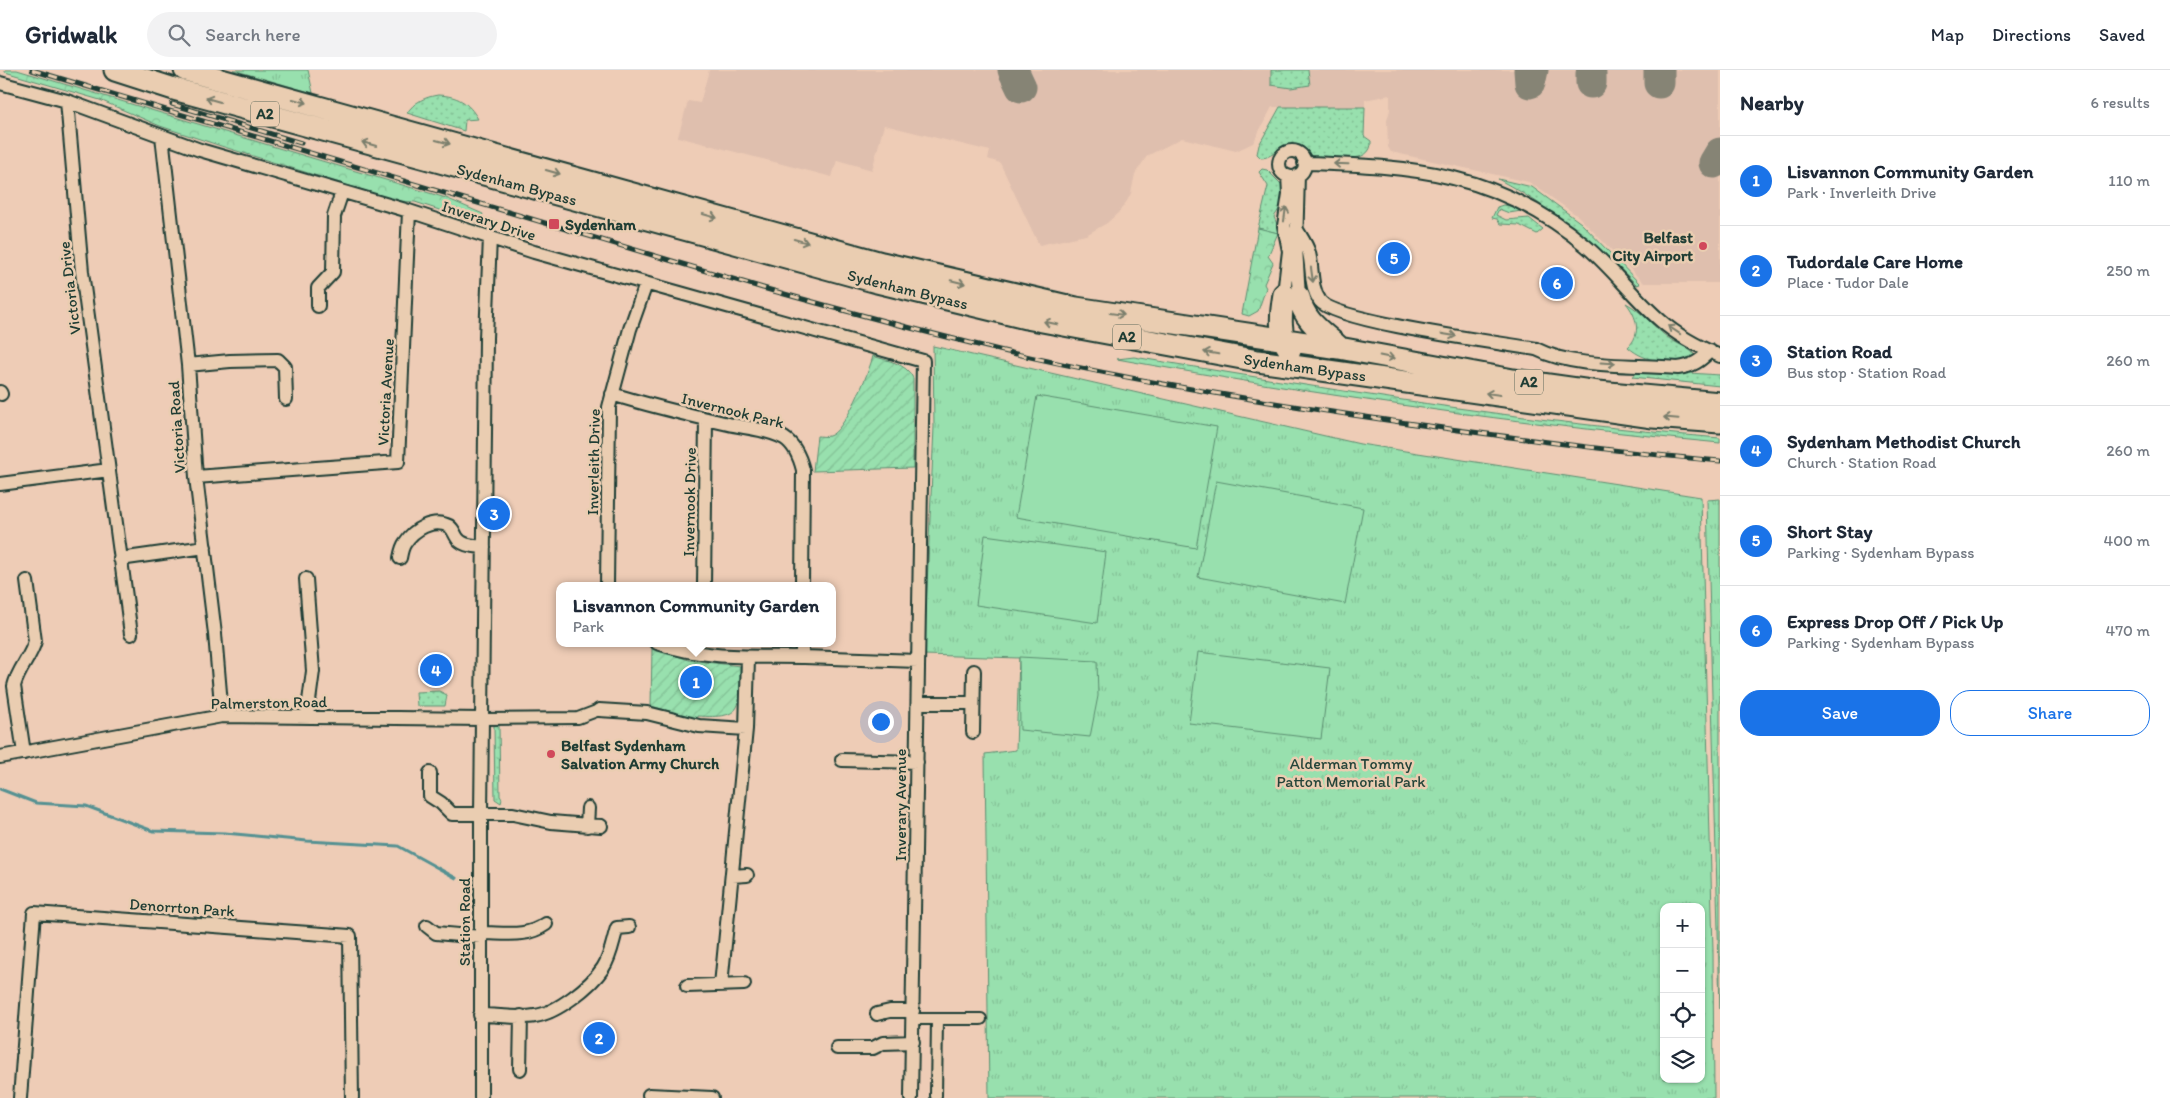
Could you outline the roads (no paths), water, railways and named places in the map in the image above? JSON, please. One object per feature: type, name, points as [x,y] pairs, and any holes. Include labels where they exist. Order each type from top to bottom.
[{"type":"highway","name":"Sydenham Bypass","points":[[115,70],[174,89],[402,153],[877,282],[1071,327],[1258,362],[1653,417],[1720,422]]},
{"type":"highway","name":"Sydenham Bypass","points":[[186,70],[882,263],[1076,308],[1230,330],[1532,383],[1598,392],[1720,403]]},
{"type":"highway","points":[[1288,301],[1284,339],[1294,355],[1319,369]]},
{"type":"highway","points":[[1230,330],[1262,322],[1288,301]]},
{"type":"highway","points":[[1288,301],[1339,348]]},
{"type":"street","name":"Inverary Drive","points":[[0,83],[67,101],[200,150],[409,211],[534,252],[923,361]]},
{"type":"street","name":"Victoria Drive","points":[[67,101],[82,272],[131,634]]},
{"type":"street","name":"Victoria Road","points":[[162,136],[188,365],[196,477],[222,716]]},
{"type":"street","points":[[1288,301],[1289,251],[1284,226],[1293,176],[1303,170],[1304,163],[1301,156],[1294,152],[1283,155],[1279,166],[1282,172],[1293,176]]},
{"type":"street","points":[[1304,163],[1379,165],[1436,173],[1464,179],[1519,202],[1538,212],[1585,245],[1661,321],[1692,343],[1715,353]]},
{"type":"street","points":[[1288,301],[1297,230],[1293,176]]},
{"type":"street","points":[[318,306],[318,288],[333,272],[334,216],[342,192]]},
{"type":"street","name":"Victoria Avenue","points":[[196,477],[398,462],[409,211]]},
{"type":"street","points":[[1297,230],[1309,252],[1314,290],[1321,302],[1338,313],[1426,331],[1536,349],[1550,357],[1594,363],[1678,368],[1690,366],[1715,353]]},
{"type":"street","name":"Station Road","points":[[481,1098],[481,814],[490,236]]},
{"type":"street","name":"Inverleith Drive","points":[[607,582],[608,421],[612,394],[630,329],[646,284]]},
{"type":"street","points":[[188,365],[230,361],[278,360],[285,368],[286,399]]},
{"type":"street","name":"Inverary Avenue","points":[[911,1098],[923,361]]},
{"type":"street","name":"Invernook Park","points":[[612,394],[786,439],[800,458],[804,479],[802,582]]},
{"type":"street","name":"Invernook Drive","points":[[704,582],[706,419]]},
{"type":"street","points":[[0,484],[108,470]]},
{"type":"street","points":[[400,558],[399,541],[423,526],[436,524],[448,526],[461,542],[466,545],[484,547]]},
{"type":"street","points":[[120,559],[205,547]]},
{"type":"street","points":[[306,579],[313,671],[307,716]]},
{"type":"street","points":[[24,753],[14,686],[16,678],[33,649],[35,641],[27,581]]},
{"type":"street","points":[[688,647],[748,658],[802,657],[918,661]]},
{"type":"street","points":[[802,647],[802,657]]},
{"type":"street","points":[[721,985],[746,729],[748,658]]},
{"type":"street","points":[[973,732],[974,672]]},
{"type":"street","points":[[918,703],[973,703]]},
{"type":"street","points":[[482,719],[578,718],[599,710],[647,713],[669,718],[680,723],[746,729]]},
{"type":"street","name":"Palmerston Road","points":[[0,756],[222,716],[307,716],[392,720],[482,719]]},
{"type":"street","points":[[842,760],[916,762]]},
{"type":"street","points":[[430,773],[430,796],[441,803],[452,814],[518,814],[551,822],[600,826]]},
{"type":"street","points":[[586,826],[588,808]]},
{"type":"street","points":[[732,876],[747,875]]},
{"type":"street","name":"Denorrton Park","points":[[20,1098],[34,913],[350,936],[352,1098]]},
{"type":"street","points":[[427,926],[436,933],[481,935],[528,933],[546,924]]},
{"type":"street","points":[[480,1015],[532,1017],[547,1014],[578,992],[603,968],[617,928],[629,927]]},
{"type":"street","points":[[687,986],[744,984]]},
{"type":"street","points":[[877,1014],[890,1011],[937,1020],[981,1019]]},
{"type":"street","points":[[520,1069],[521,1016]]},
{"type":"street","points":[[936,1096],[937,1020]]},
{"type":"street","points":[[837,1048],[873,1048],[883,1043],[912,1042]]},
{"type":"street","points":[[649,1095],[712,1098]]},
{"type":"waterway","points":[[0,789],[36,803],[86,806],[153,831],[225,833],[307,841],[398,846],[456,878]]},
{"type":"railway","points":[[32,70],[763,288],[881,320],[1050,362],[1206,392],[1414,424],[1720,461]]},
{"type":"railway","points":[[172,104],[301,143]]},
{"type":"place","name":"Sydenham","points":[[554,224]]},
{"type":"place","name":"Belfast City Airport","points":[[1703,246]]},
{"type":"place","name":"Short Stay","points":[[1394,258]]},
{"type":"place","name":"Express Drop Off / Pick Up","points":[[1557,283]]},
{"type":"place","name":"Station Road","points":[[494,514]]},
{"type":"place","name":"Sydenham Methodist Church","points":[[436,670]]},
{"type":"place","name":"Lisvannon Community Garden","points":[[696,682]]},
{"type":"place","name":"Belfast Sydenham Salvation Army Church","points":[[551,754]]},
{"type":"place","name":"Tudordale Care Home","points":[[599,1038]]},
{"type":"park label","name":"Alderman Tommy Patton Memorial Park","points":[[1351,772]]}]
